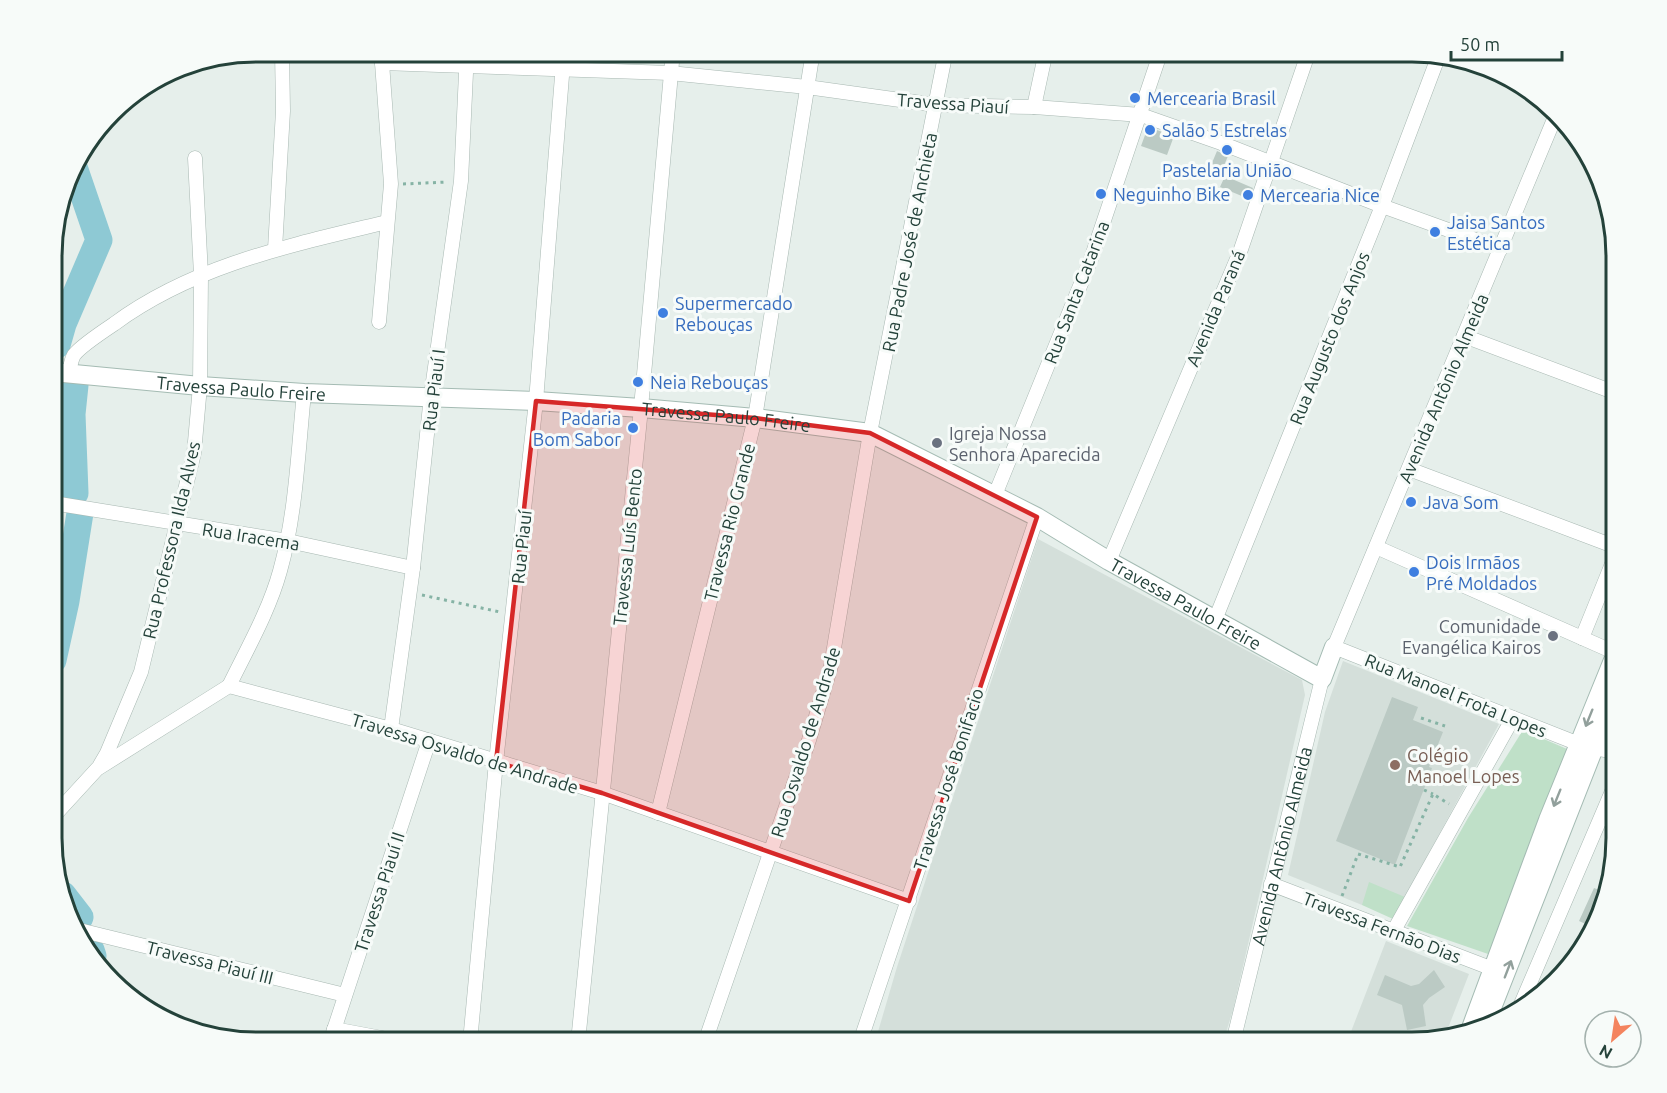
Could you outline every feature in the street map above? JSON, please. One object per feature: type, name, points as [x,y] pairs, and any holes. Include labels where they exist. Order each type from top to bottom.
[{"type":"street","points":[[275,249],[283,111],[282,62]]},
{"type":"street","points":[[379,322],[391,184],[380,62]]},
{"type":"street","name":"Travessa Piauí","points":[[428,62],[466,66],[670,73],[807,87],[936,105],[1034,107],[1141,115],[1204,136],[1382,206],[1501,249]]},
{"type":"street","name":"Rua Piauí I","points":[[391,729],[413,568],[431,396],[461,181],[466,62]]},
{"type":"street","name":"Rua Piauí","points":[[471,1032],[496,762],[536,401],[563,62]]},
{"type":"street","name":"Travessa Luís Bento","points":[[579,1032],[641,408],[672,62]]},
{"type":"street","name":"Travessa Rio Grande","points":[[658,813],[755,418],[811,62]]},
{"type":"street","name":"Rua Padre José de Anchieta","points":[[870,434],[944,62]]},
{"type":"street","points":[[1034,107],[1044,62]]},
{"type":"street","name":"Rua Santa Catarina","points":[[995,495],[1091,259],[1158,62]]},
{"type":"street","name":"Avenida Paraná","points":[[1109,561],[1240,252],[1305,62]]},
{"type":"street","name":"Rua Augusto dos Anjos","points":[[1215,620],[1382,206],[1436,63]]},
{"type":"street","name":"Avenida Antônio Almeida","points":[[1236,1031],[1322,679],[1553,122]]},
{"type":"street","name":"Rua Professora Ilda Alves","points":[[97,769],[107,753],[141,672],[194,453],[200,387],[201,275],[195,158]]},
{"type":"street","points":[[62,371],[75,355],[137,307],[201,275],[275,249],[387,222]]},
{"type":"street","points":[[1464,336],[1605,389]]},
{"type":"street","name":"Travessa Paulo Freire","points":[[62,372],[200,387],[536,401],[641,408],[755,418],[870,434],[1037,517],[1109,561],[1322,679]]},
{"type":"street","points":[[62,807],[97,769],[229,686],[260,621],[279,574],[288,541],[304,393]]},
{"type":"street","name":"Rua Osvaldo de Andrade","points":[[709,1032],[809,740],[831,666],[870,434]]},
{"type":"street","points":[[1408,469],[1605,545]]},
{"type":"street","name":"Rua Iracema","points":[[62,505],[288,541],[413,568]]},
{"type":"street","name":"Travessa José Bonifacio","points":[[864,1031],[1037,517]]},
{"type":"street","points":[[1376,547],[1605,648]]},
{"type":"street","points":[[1582,638],[1605,571]]},
{"type":"street","name":"Rua Manoel Frota Lopes","points":[[1334,647],[1513,718],[1587,746],[1605,750]]},
{"type":"street","name":"Travessa Osvaldo de Andrade","points":[[229,686],[391,729],[602,793],[909,901]]},
{"type":"street","points":[[1489,1016],[1587,746],[1605,688]]},
{"type":"street","points":[[1474,1021],[1548,820],[1605,712]]},
{"type":"street","points":[[1393,932],[1513,718]]},
{"type":"street","name":"Travessa Piauí II","points":[[333,1032],[429,741]]},
{"type":"street","points":[[1525,994],[1605,808]]},
{"type":"street","name":"Travessa Fernão Dias","points":[[1271,884],[1493,969]]},
{"type":"street","name":"Travessa Piauí III","points":[[87,932],[345,995]]},
{"type":"path","points":[[391,184],[440,183]]},
{"type":"path","points":[[410,592],[513,615]]},
{"type":"path","points":[[1421,718],[1445,726]]},
{"type":"path","points":[[1424,790],[1454,806]]},
{"type":"path","points":[[1342,898],[1358,854],[1400,867],[1433,794]]},
{"type":"highlighted area","points":[[536,401],[755,418],[870,433],[1037,517],[909,901],[602,793],[496,762]]},
{"type":"shaded area","points":[[1038,539],[1302,680],[1305,695],[1226,1031],[878,1031],[897,967]]},
{"type":"shaded area","name":"Colégio Manoel Lopes","points":[[1343,661],[1499,724],[1405,897],[1362,905],[1288,875],[1325,712]]},
{"type":"shaded area","points":[[1386,941],[1469,974],[1448,1028],[1424,1031],[1351,1031]]},
{"type":"green space","points":[[1523,730],[1567,749],[1491,955],[1407,926],[1468,818]]},
{"type":"green space","points":[[1369,882],[1405,897],[1393,919],[1362,905]]},
{"type":"building","points":[[1148,127],[1174,136],[1167,155],[1141,146]]},
{"type":"building","points":[[1217,151],[1228,156],[1220,175],[1209,170]]},
{"type":"building","points":[[1225,176],[1253,188],[1249,199],[1220,187]]},
{"type":"building","points":[[1392,697],[1418,707],[1413,720],[1443,732],[1429,767],[1432,768],[1395,865],[1336,841]]},
{"type":"building","points":[[1594,888],[1598,889],[1585,924],[1579,921]]},
{"type":"building","points":[[1434,970],[1445,987],[1423,1005],[1426,1026],[1407,1030],[1402,1005],[1377,995],[1385,975],[1411,986],[1419,984]]},
{"type":"waterway","points":[[62,328],[99,240],[78,178]]},
{"type":"waterway","points":[[75,385],[72,414],[75,493]]},
{"type":"waterway","points":[[62,619],[80,513]]},
{"type":"place","name":"Mercearia Brasil","points":[[1135,98]]},
{"type":"place","name":"Salão 5 Estrelas","points":[[1150,130]]},
{"type":"place","name":"Pastelaria União","points":[[1227,150]]},
{"type":"place","name":"Neguinho Bike","points":[[1101,194]]},
{"type":"place","name":"Mercearia Nice","points":[[1248,195]]},
{"type":"place","name":"Jaisa Santos Estética","points":[[1435,232]]},
{"type":"place","name":"Supermercado Rebouças","points":[[663,313]]},
{"type":"place","name":"Neia Rebouças","points":[[638,382]]},
{"type":"place","name":"Padaria Bom Sabor","points":[[633,428]]},
{"type":"place","name":"Igreja Nossa Senhora Aparecida","points":[[937,443]]},
{"type":"place","name":"Java Som","points":[[1411,502]]},
{"type":"place","name":"Dois Irmãos Pré Moldados","points":[[1414,572]]},
{"type":"place","name":"Comunidade Evangélica Kairos","points":[[1553,636]]},
{"type":"place","name":"Colégio Manoel Lopes","points":[[1395,765]]}]
